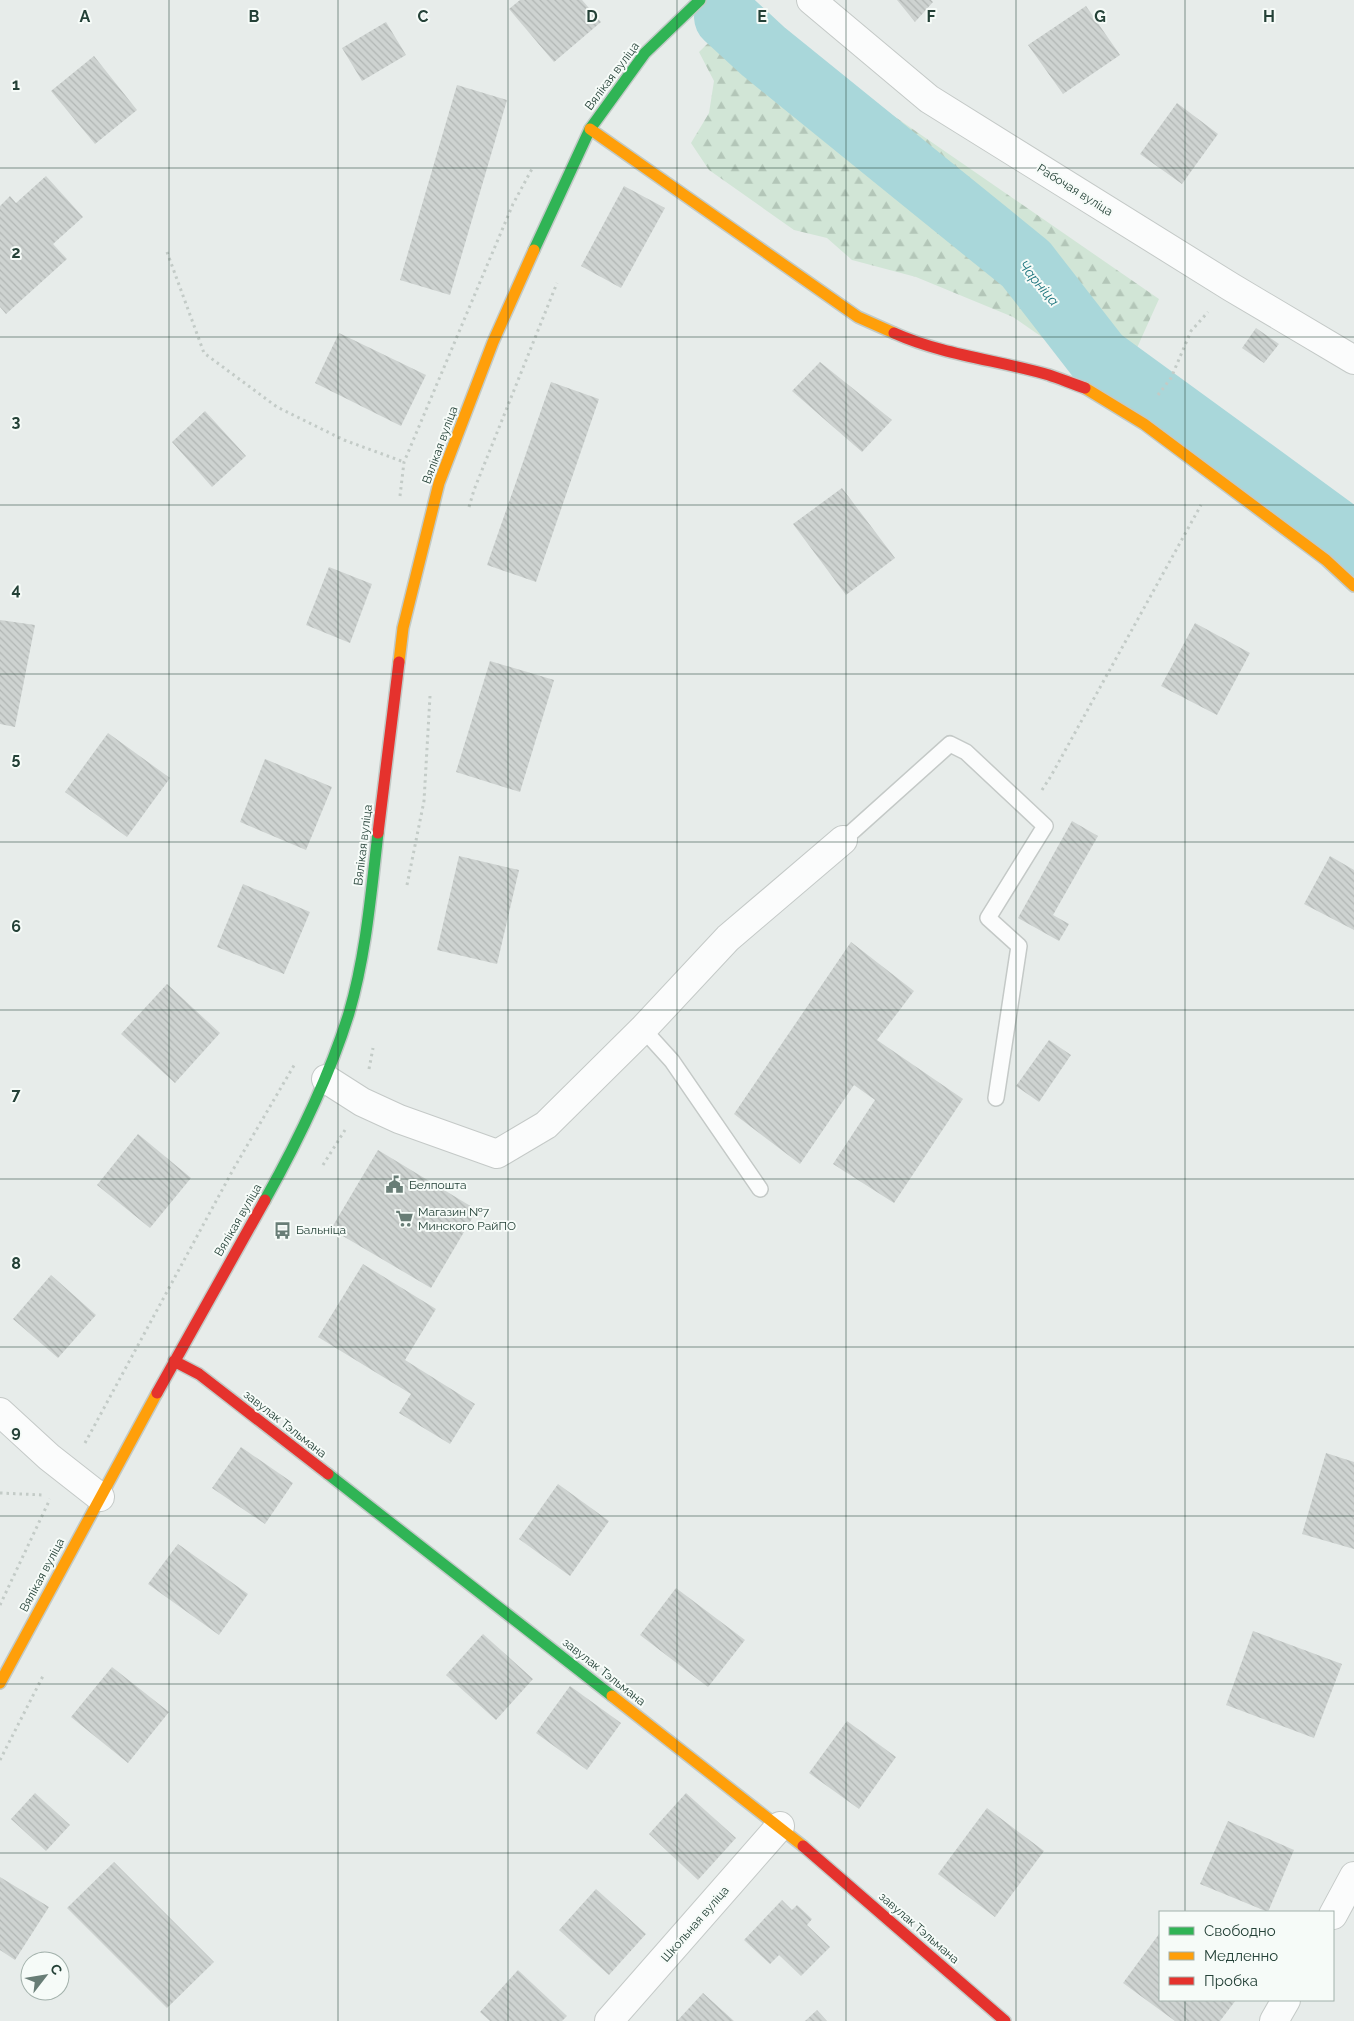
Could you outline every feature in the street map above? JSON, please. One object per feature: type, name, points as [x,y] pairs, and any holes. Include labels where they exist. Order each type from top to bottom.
[{"type":"street","name":"Вялікая вуліца","points":[[0,1683],[174,1361],[281,1172],[326,1079],[349,1012],[366,934],[402,628],[439,483],[493,342],[590,129],[645,53],[700,0]]},
{"type":"street","name":"Рабочая вуліца","points":[[811,0],[929,99],[1231,287],[1354,360]]},
{"type":"street","points":[[590,129],[858,317],[912,341],[972,358],[1049,375],[1085,388],[1144,424],[1326,560],[1354,586]]},
{"type":"street","points":[[326,1079],[362,1102],[399,1119],[497,1154],[546,1125],[643,1029],[728,938],[843,840]]},
{"type":"street","name":"завулак Тэльмана","points":[[174,1361],[199,1374],[780,1826],[1006,2021]]},
{"type":"street","points":[[0,1412],[49,1457],[100,1497]]},
{"type":"street","name":"Школьная вуліца","points":[[610,2021],[780,1826]]},
{"type":"street","points":[[1334,1913],[1354,1876]]},
{"type":"street","points":[[1274,2021],[1285,2001]]},
{"type":"lane","points":[[843,840],[950,744],[966,752],[1045,826],[988,918],[1019,946],[996,1098]]},
{"type":"lane","points":[[643,1029],[672,1061],[760,1189]]},
{"type":"path","points":[[400,498],[404,462],[513,204],[537,160]]},
{"type":"path","points":[[167,252],[204,352],[277,407],[344,440],[404,462]]},
{"type":"path","points":[[1171,378],[1191,331],[1231,287]]},
{"type":"path","points":[[1028,810],[1052,776],[1216,478]]},
{"type":"path","points":[[70,1472],[234,1168],[297,1059]]},
{"type":"path","points":[[0,1493],[51,1495],[0,1605]]},
{"type":"green space","points":[[749,3],[872,101],[1159,299],[1118,390],[1013,317],[916,277],[852,260],[827,238],[794,230],[709,170],[691,143],[709,113],[714,81],[699,52]]},
{"type":"building","points":[[520,0],[582,0],[601,22],[554,62],[509,9]]},
{"type":"building","points":[[897,0],[931,0],[933,2],[915,22]]},
{"type":"building","points":[[1086,6],[1120,55],[1063,94],[1028,45]]},
{"type":"building","points":[[386,22],[406,55],[362,81],[342,48]]},
{"type":"building","points":[[94,56],[137,110],[95,144],[51,91]]},
{"type":"building","points":[[457,85],[507,100],[450,295],[400,280]]},
{"type":"building","points":[[1177,103],[1218,134],[1182,184],[1140,154]]},
{"type":"building","points":[[46,176],[83,217],[53,244],[67,259],[6,314],[0,307],[0,206],[10,196],[16,203]]},
{"type":"building","points":[[624,186],[665,208],[621,288],[581,266]]},
{"type":"building","points":[[1256,328],[1279,344],[1264,363],[1242,348]]},
{"type":"building","points":[[339,333],[426,375],[401,426],[315,383]]},
{"type":"building","points":[[820,362],[892,420],[862,452],[792,391]]},
{"type":"building","points":[[551,382],[599,399],[536,582],[487,565]]},
{"type":"building","points":[[205,411],[246,456],[212,487],[172,442]]},
{"type":"building","points":[[842,488],[895,558],[846,595],[793,524]]},
{"type":"building","points":[[329,567],[372,584],[350,643],[306,625]]},
{"type":"building","points":[[0,620],[35,625],[15,727],[0,724]]},
{"type":"building","points":[[1195,623],[1250,653],[1217,715],[1161,686]]},
{"type":"building","points":[[490,661],[554,680],[520,792],[456,772]]},
{"type":"building","points":[[108,733],[170,778],[127,837],[65,792]]},
{"type":"building","points":[[265,759],[332,787],[306,850],[240,822]]},
{"type":"building","points":[[1072,821],[1098,836],[1053,915],[1069,924],[1059,941],[1018,918]]},
{"type":"building","points":[[459,856],[519,870],[497,964],[437,950]]},
{"type":"building","points":[[1330,856],[1354,870],[1354,930],[1304,904]]},
{"type":"building","points":[[243,884],[310,912],[284,974],[217,947]]},
{"type":"building","points":[[851,942],[914,991],[877,1040],[963,1099],[894,1203],[833,1164],[875,1100],[854,1085],[800,1164],[734,1114]]},
{"type":"building","points":[[167,984],[220,1033],[175,1083],[121,1034]]},
{"type":"building","points":[[1049,1040],[1071,1055],[1039,1102],[1016,1086]]},
{"type":"building","points":[[138,1134],[191,1178],[150,1228],[97,1185]]},
{"type":"building","name":"Магазин №7 Минского РайПО","points":[[378,1150],[477,1210],[431,1288],[331,1229]]},
{"type":"building","points":[[363,1264],[436,1309],[405,1360],[475,1404],[450,1444],[399,1413],[411,1394],[318,1337]]},
{"type":"building","points":[[51,1275],[96,1315],[58,1358],[13,1319]]},
{"type":"building","points":[[241,1447],[293,1483],[265,1524],[212,1488]]},
{"type":"building","points":[[1326,1453],[1354,1462],[1354,1549],[1302,1534]]},
{"type":"building","points":[[558,1484],[609,1521],[570,1576],[519,1539]]},
{"type":"building","points":[[178,1544],[248,1594],[219,1635],[148,1584]]},
{"type":"building","points":[[676,1588],[745,1640],[708,1687],[640,1635]]},
{"type":"building","points":[[1253,1631],[1342,1664],[1314,1738],[1226,1705]]},
{"type":"building","points":[[483,1634],[533,1679],[496,1720],[446,1675]]},
{"type":"building","points":[[112,1667],[169,1712],[128,1763],[71,1717]]},
{"type":"building","points":[[570,1686],[621,1723],[587,1770],[536,1733]]},
{"type":"building","points":[[847,1721],[896,1757],[859,1809],[809,1773]]},
{"type":"building","points":[[35,1793],[70,1825],[46,1851],[11,1819]]},
{"type":"building","points":[[686,1793],[736,1838],[698,1880],[649,1834]]},
{"type":"building","points":[[987,1808],[1044,1851],[995,1917],[938,1874]]},
{"type":"building","points":[[1228,1821],[1294,1850],[1268,1911],[1200,1884]]},
{"type":"building","points":[[114,1862],[214,1962],[167,2008],[67,1908]]},
{"type":"building","points":[[0,1877],[49,1907],[15,1960],[0,1950]]},
{"type":"building","points":[[596,1889],[646,1934],[609,1975],[559,1930]]},
{"type":"building","points":[[782,1900],[792,1910],[797,1905],[812,1919],[807,1925],[830,1947],[801,1976],[779,1955],[770,1964],[744,1940]]},
{"type":"building","points":[[1159,1934],[1159,2001],[1235,2001],[1220,2021],[1175,2021],[1123,1983]]},
{"type":"building","points":[[518,1970],[567,2016],[562,2021],[490,2021],[480,2012]]},
{"type":"building","points":[[703,1993],[734,2021],[677,2021]]},
{"type":"building","points":[[817,2010],[827,2021],[805,2021]]},
{"type":"waterway","name":"Чарніца","points":[[726,17],[763,51],[1026,264],[1099,358],[1354,544]]},
{"type":"traffic: fast","points":[[534,250],[590,129],[645,53],[700,0]]},
{"type":"traffic: fast","points":[[265,1200],[312,1109],[349,1013],[364,946],[378,833]]},
{"type":"traffic: fast","points":[[328,1474],[612,1696]]},
{"type":"traffic: slow","points":[[590,129],[858,317],[894,333]]},
{"type":"traffic: slow","points":[[399,662],[403,628],[439,483],[493,342],[534,250]]},
{"type":"traffic: slow","points":[[1085,388],[1144,424],[1326,560],[1354,586]]},
{"type":"traffic: slow","points":[[0,1683],[157,1393]]},
{"type":"traffic: slow","points":[[612,1696],[803,1846]]},
{"type":"traffic: jam","points":[[894,333],[932,347],[1049,375],[1085,388]]},
{"type":"traffic: jam","points":[[378,833],[399,662]]},
{"type":"traffic: jam","points":[[157,1393],[265,1200]]},
{"type":"traffic: jam","points":[[174,1361],[199,1374],[328,1474]]},
{"type":"traffic: jam","points":[[803,1846],[1005,2021]]},
{"type":"place","name":"Белпошта","points":[[395,1185]]},
{"type":"place","name":"Магазин №7 Минского РайПО","points":[[404,1219]]},
{"type":"place","name":"Бальніца","points":[[282,1230]]}]
